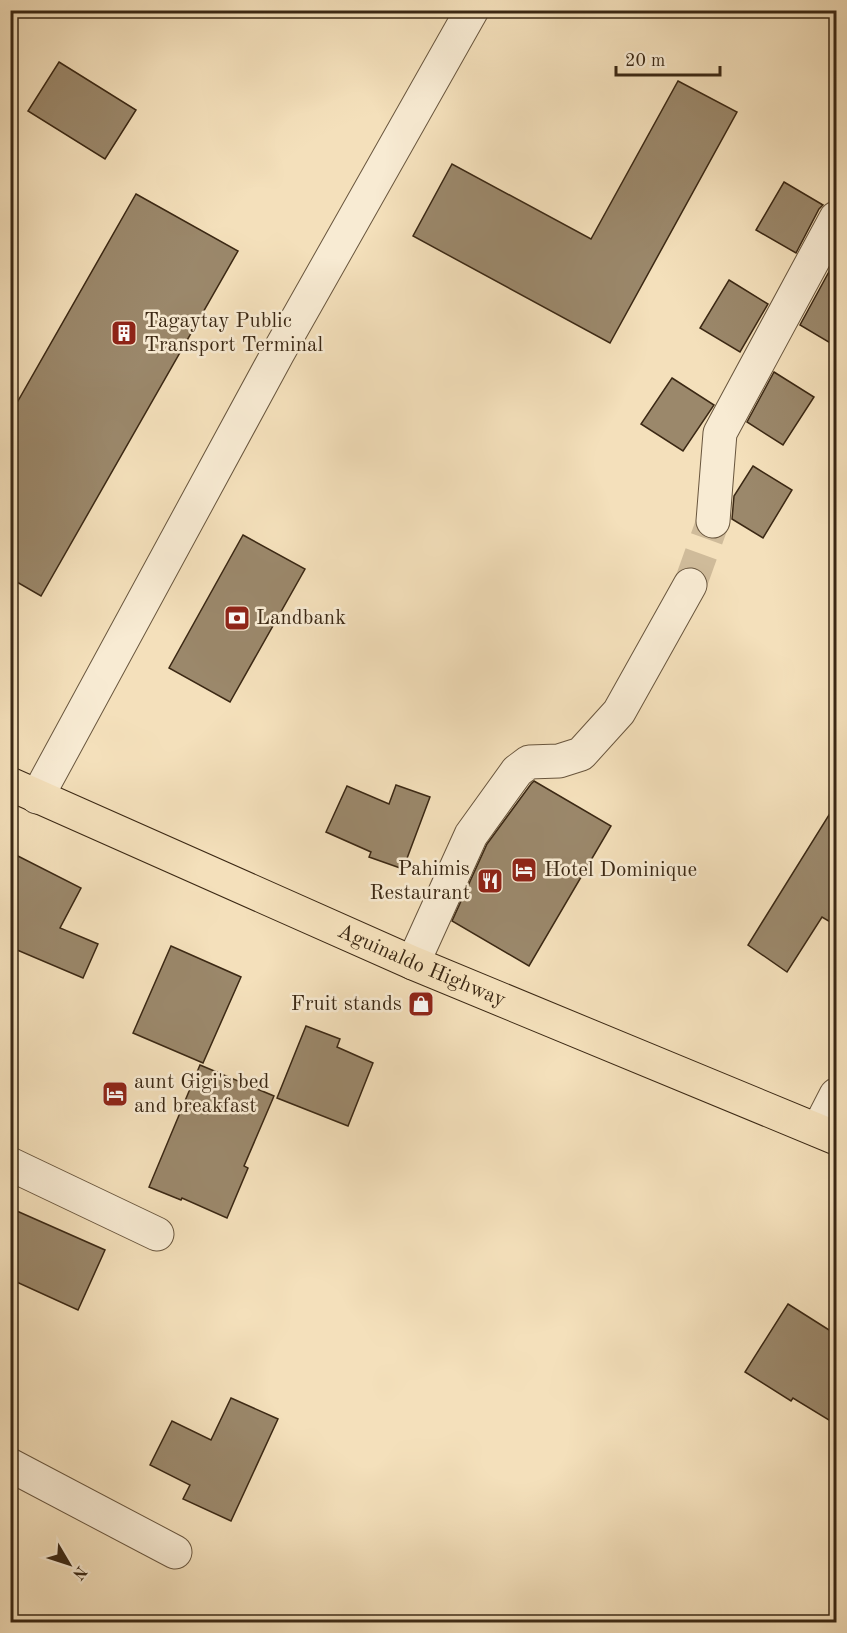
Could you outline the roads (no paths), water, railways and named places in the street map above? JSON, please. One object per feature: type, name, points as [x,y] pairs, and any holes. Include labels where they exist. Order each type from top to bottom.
[{"type":"main road","name":"Aguinaldo Highway","points":[[24,790],[413,963],[827,1134]]},
{"type":"street","points":[[24,790],[278,353],[472,10]]},
{"type":"street","points":[[713,521],[720,432],[837,218]]},
{"type":"street","points":[[413,963],[471,835],[518,771],[529,762],[559,761],[581,754],[619,712],[690,585]]},
{"type":"street","points":[[827,1134],[837,1095]]},
{"type":"street","points":[[10,1164],[157,1234]]},
{"type":"street","points":[[10,1465],[175,1552]]},
{"type":"tunnel","points":[[690,585],[713,521]]},
{"type":"place","name":"Tagaytay Public Transport Terminal","points":[[124,333]]},
{"type":"place","name":"Landbank","points":[[237,618]]},
{"type":"place","name":"Hotel Dominique","points":[[524,870]]},
{"type":"place","name":"Pahimis Restaurant","points":[[490,881]]},
{"type":"place","name":"Fruit stands","points":[[421,1004]]},
{"type":"place","name":"aunt Gigi's bed and breakfast","points":[[115,1094]]}]
